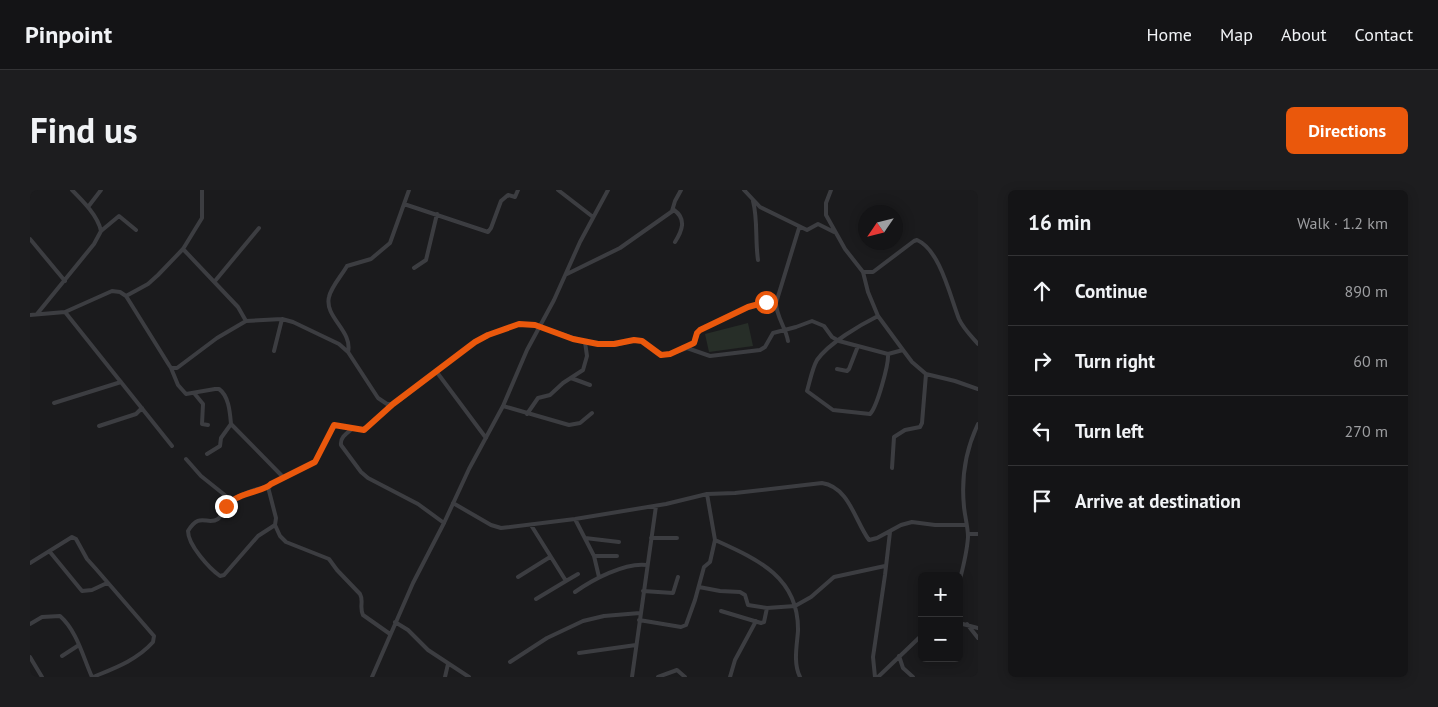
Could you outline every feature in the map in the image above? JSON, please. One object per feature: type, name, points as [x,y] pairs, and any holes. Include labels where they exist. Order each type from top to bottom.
[{"type":"street","points":[[72,190],[88,208],[100,226],[101,231]]},
{"type":"street","points":[[88,208],[101,190]]},
{"type":"street","points":[[126,296],[153,280],[183,249],[202,218],[202,190]]},
{"type":"street","points":[[348,352],[350,344],[330,308],[330,294],[347,266],[371,259],[385,248],[394,234],[409,190]]},
{"type":"street","points":[[404,204],[488,232],[501,201],[508,196],[515,197],[518,190]]},
{"type":"street","points":[[558,190],[593,217]]},
{"type":"street","points":[[372,677],[412,583],[503,406],[527,350],[608,190]]},
{"type":"street","points":[[567,274],[620,248],[639,236],[672,211],[675,200],[681,190]]},
{"type":"street","points":[[744,190],[760,207],[790,221],[799,228],[806,230],[818,224],[834,232]]},
{"type":"street","points":[[831,190],[825,210],[834,232],[864,272],[868,292],[878,316],[903,350],[912,362],[926,374],[978,389]]},
{"type":"street","points":[[752,199],[756,219],[755,241],[758,260]]},
{"type":"street","points":[[672,211],[676,211],[681,217],[683,225],[675,242]]},
{"type":"street","points":[[414,268],[426,260],[437,214]]},
{"type":"street","points":[[37,314],[94,244],[101,231],[119,216],[136,230]]},
{"type":"street","points":[[215,281],[259,228]]},
{"type":"street","points":[[788,341],[777,311],[777,298],[799,228]]},
{"type":"street","points":[[30,239],[65,281]]},
{"type":"street","points":[[864,272],[873,272],[914,241],[922,242],[929,248],[939,264],[962,324],[978,344]]},
{"type":"street","points":[[183,249],[238,307],[246,321]]},
{"type":"street","points":[[30,315],[64,312],[112,291],[120,292],[126,296],[172,368],[178,385],[184,392],[186,394],[215,389],[222,391],[225,394],[230,410],[231,424],[284,478]]},
{"type":"street","points":[[275,525],[258,536],[224,575],[220,576],[190,541],[188,531],[197,521],[219,518],[231,500],[250,492],[268,488],[315,462],[334,425],[364,430],[393,404],[475,342],[488,335],[525,324],[540,326],[585,342],[614,344],[638,340],[645,342],[661,355],[670,354],[687,348],[694,343],[700,330],[748,307],[766,302]]},
{"type":"street","points":[[64,312],[172,446]]},
{"type":"street","points":[[878,316],[824,353],[818,360],[807,391],[834,410],[872,413],[879,396],[888,354]]},
{"type":"street","points":[[274,351],[282,319]]},
{"type":"street","points":[[172,368],[177,368],[217,338],[246,321],[282,319],[305,327],[339,344],[348,352],[374,393],[383,402],[393,404]]},
{"type":"street","points":[[687,348],[710,356],[760,350],[765,347],[773,333],[812,321],[824,326],[832,337],[839,341],[888,354],[903,350]]},
{"type":"street","points":[[527,414],[538,398],[548,396],[584,367],[587,356],[585,342]]},
{"type":"street","points":[[838,369],[847,371],[849,369],[858,346]]},
{"type":"street","points":[[436,372],[486,438]]},
{"type":"street","points":[[892,468],[894,437],[905,430],[918,427],[922,423],[926,374]]},
{"type":"street","points":[[571,378],[590,385]]},
{"type":"street","points":[[54,404],[121,382]]},
{"type":"street","points":[[194,393],[203,404],[202,424],[208,425]]},
{"type":"street","points":[[503,406],[569,425],[580,423],[592,414]]},
{"type":"street","points":[[99,426],[136,414],[142,408]]},
{"type":"street","points":[[207,454],[220,446],[222,436],[231,424]]},
{"type":"street","points":[[962,572],[968,534],[963,473],[969,444],[978,424]]},
{"type":"street","points":[[352,429],[340,441],[361,472],[375,482],[423,508],[444,524]]},
{"type":"street","points":[[186,459],[201,476],[231,500]]},
{"type":"street","points":[[453,503],[496,528],[575,519],[656,506],[707,494],[735,493],[825,483],[834,488],[846,500],[869,540],[890,532],[901,524],[912,522],[935,525],[966,525]]},
{"type":"street","points":[[268,488],[276,518],[275,525],[280,536],[286,542],[329,559],[362,597],[360,606],[363,615],[390,634]]},
{"type":"street","points":[[639,620],[661,625],[685,626],[704,567],[710,562],[715,540],[707,494]]},
{"type":"street","points":[[632,677],[656,506]]},
{"type":"street","points":[[575,519],[594,556],[599,577]]},
{"type":"street","points":[[531,524],[566,581]]},
{"type":"street","points":[[876,677],[873,657],[890,532]]},
{"type":"street","points":[[968,534],[978,534]]},
{"type":"street","points":[[30,563],[72,537],[76,539],[87,559],[107,584],[150,630],[154,640],[145,651],[130,661],[93,677],[80,645],[60,616],[42,617],[30,624]]},
{"type":"street","points":[[585,538],[619,542]]},
{"type":"street","points":[[651,538],[677,538]]},
{"type":"street","points":[[715,540],[755,560],[778,576],[784,583],[798,615],[796,662],[800,677]]},
{"type":"street","points":[[50,552],[82,591],[92,590],[107,584]]},
{"type":"street","points":[[30,556],[35,561]]},
{"type":"street","points":[[518,577],[550,556]]},
{"type":"street","points":[[594,556],[617,556]]},
{"type":"street","points":[[574,592],[599,577],[635,565],[647,565]]},
{"type":"street","points":[[699,587],[743,593],[750,606],[767,608],[795,606],[811,597],[834,577],[885,566]]},
{"type":"street","points":[[536,599],[578,574]]},
{"type":"street","points":[[643,591],[673,593],[678,577]]},
{"type":"street","points":[[721,611],[761,623],[764,622],[767,608]]},
{"type":"street","points":[[510,662],[547,638],[583,621],[604,616],[640,613]]},
{"type":"street","points":[[730,677],[735,660],[756,621]]},
{"type":"street","points":[[396,622],[448,664],[469,677]]},
{"type":"street","points":[[963,623],[978,628]]},
{"type":"street","points":[[967,624],[978,638]]},
{"type":"street","points":[[876,677],[918,639]]},
{"type":"street","points":[[62,656],[80,645]]},
{"type":"street","points":[[579,653],[636,645]]},
{"type":"street","points":[[900,656],[903,668],[913,677]]},
{"type":"street","points":[[30,657],[40,676]]},
{"type":"street","points":[[445,677],[448,664]]},
{"type":"street","points":[[658,677],[677,670],[685,677]]},
{"type":"shaded area","points":[[748,323],[753,346],[709,352],[705,334]]},
{"type":"route","points":[[226,506],[231,500],[264,487],[268,488],[271,484],[312,465],[318,458],[334,425],[364,430],[393,404],[475,342],[488,335],[519,324],[531,324],[573,339],[598,344],[621,344],[638,340],[645,342],[661,355],[670,354],[694,343],[700,330],[748,307],[766,302]]}]
